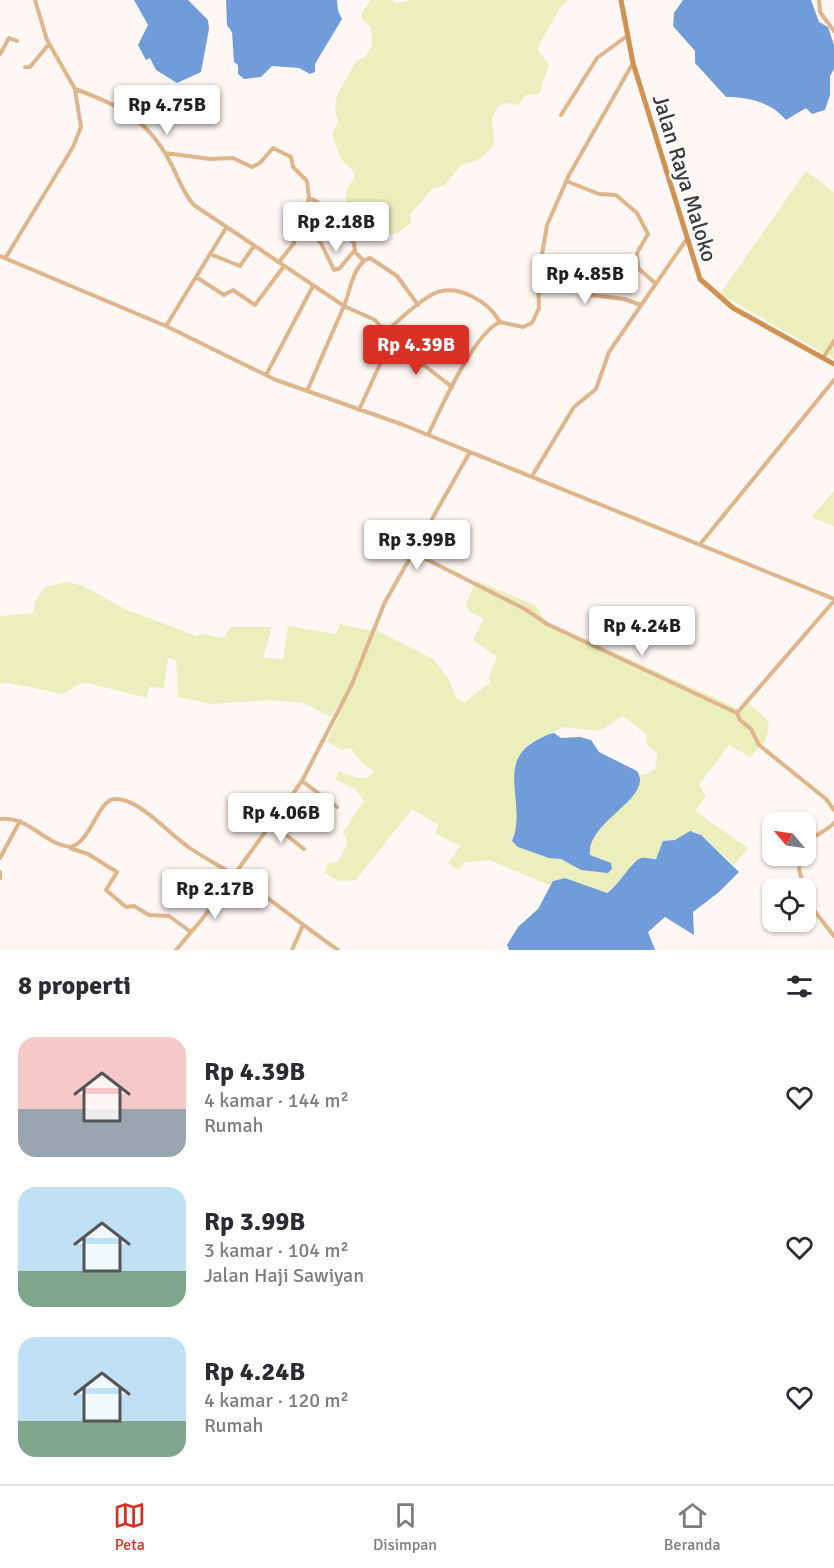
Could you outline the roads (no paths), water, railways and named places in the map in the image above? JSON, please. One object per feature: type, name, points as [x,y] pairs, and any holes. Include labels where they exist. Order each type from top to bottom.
[{"type":"street","points":[[6,258],[80,133],[81,121],[75,89],[49,44],[35,0]]},
{"type":"street","name":"Jalan Raya Maloko","points":[[621,0],[633,63],[698,274],[706,287],[747,317],[834,364]]},
{"type":"street","points":[[819,0],[820,12],[834,31]]},
{"type":"street","points":[[561,115],[597,58],[627,36]]},
{"type":"street","points":[[0,54],[9,38],[17,41]]},
{"type":"street","points":[[25,67],[30,67],[49,44]]},
{"type":"street","points":[[386,331],[418,305],[441,291],[465,293],[490,309],[500,322],[523,327],[532,323],[539,308],[538,278],[545,230],[566,181],[633,63]]},
{"type":"street","points":[[75,89],[132,114],[150,132],[165,153],[191,201],[226,228],[313,286],[344,306],[370,318],[386,331],[412,362],[425,366],[452,387]]},
{"type":"street","points":[[165,153],[210,159],[233,158],[252,167],[260,163],[271,148],[276,148],[292,158],[293,167],[307,181],[309,198],[294,243],[279,262]]},
{"type":"street","points":[[566,181],[599,194],[616,195],[637,213],[648,234],[638,253],[638,268],[656,284]]},
{"type":"street","points":[[309,198],[319,202],[333,216],[344,236],[354,243],[355,251],[364,261]]},
{"type":"street","points":[[301,222],[321,243],[334,270],[339,269],[355,251]]},
{"type":"street","points":[[166,326],[226,228]]},
{"type":"street","points":[[532,476],[574,407],[596,389],[609,352],[686,240]]},
{"type":"street","points":[[210,254],[240,266],[254,246]]},
{"type":"street","points":[[0,256],[166,326],[266,375],[532,476],[701,543],[834,600],[737,713]]},
{"type":"street","points":[[307,391],[344,306],[353,278],[364,261],[370,258],[376,260],[397,276],[418,305]]},
{"type":"street","points":[[196,276],[224,295],[232,290],[255,305],[284,266]]},
{"type":"street","points":[[538,278],[591,295],[620,298],[641,305]]},
{"type":"street","points":[[266,375],[313,286]]},
{"type":"street","points":[[428,435],[483,333],[500,322]]},
{"type":"street","points":[[822,358],[834,341]]},
{"type":"street","points":[[360,410],[384,358],[397,344]]},
{"type":"street","points":[[701,543],[834,380]]},
{"type":"street","points":[[176,950],[302,781],[352,684],[385,602],[470,452]]},
{"type":"street","points":[[414,553],[525,609],[547,624],[737,713],[751,729],[759,745],[826,799],[834,810]]},
{"type":"street","points":[[302,781],[337,807]]},
{"type":"street","points":[[68,847],[78,844],[106,803],[117,799],[144,812],[186,846],[234,875],[338,950]]},
{"type":"street","points":[[0,819],[20,821],[55,844],[88,854],[117,872],[106,890],[126,907],[134,906],[149,915],[169,916],[191,932]]},
{"type":"street","points":[[0,858],[20,821]]},
{"type":"street","points":[[271,823],[304,849]]},
{"type":"street","points":[[816,834],[834,823]]},
{"type":"street","points":[[0,872],[0,878]]},
{"type":"street","points":[[816,913],[834,936]]},
{"type":"street","points":[[292,950],[303,925]]},
{"type":"water","points":[[134,0],[188,0],[208,20],[209,29],[201,72],[177,83],[156,70],[150,58],[146,60],[138,45],[148,25]]},
{"type":"water","points":[[226,0],[337,0],[338,11],[342,19],[315,64],[315,72],[310,74],[299,68],[272,66],[261,77],[244,79],[238,74],[238,65],[234,62],[232,32],[227,25]]},
{"type":"water","points":[[683,0],[811,0],[819,22],[828,27],[834,45],[834,69],[830,76],[830,95],[825,110],[812,114],[806,108],[786,120],[773,109],[759,102],[726,97],[695,63],[695,51],[673,26],[674,13]]},
{"type":"water","points":[[554,733],[561,738],[580,737],[591,740],[599,752],[637,771],[640,781],[637,791],[598,831],[592,843],[590,855],[611,863],[612,869],[608,873],[581,870],[561,859],[549,858],[518,847],[512,841],[517,813],[514,773],[517,760],[524,749],[537,740]]},
{"type":"water","points":[[690,831],[701,835],[739,872],[719,892],[693,912],[694,935],[665,917],[648,932],[655,950],[509,950],[507,945],[518,927],[538,909],[553,881],[565,878],[607,893],[638,860],[641,858],[656,859],[663,841],[675,840]]}]
